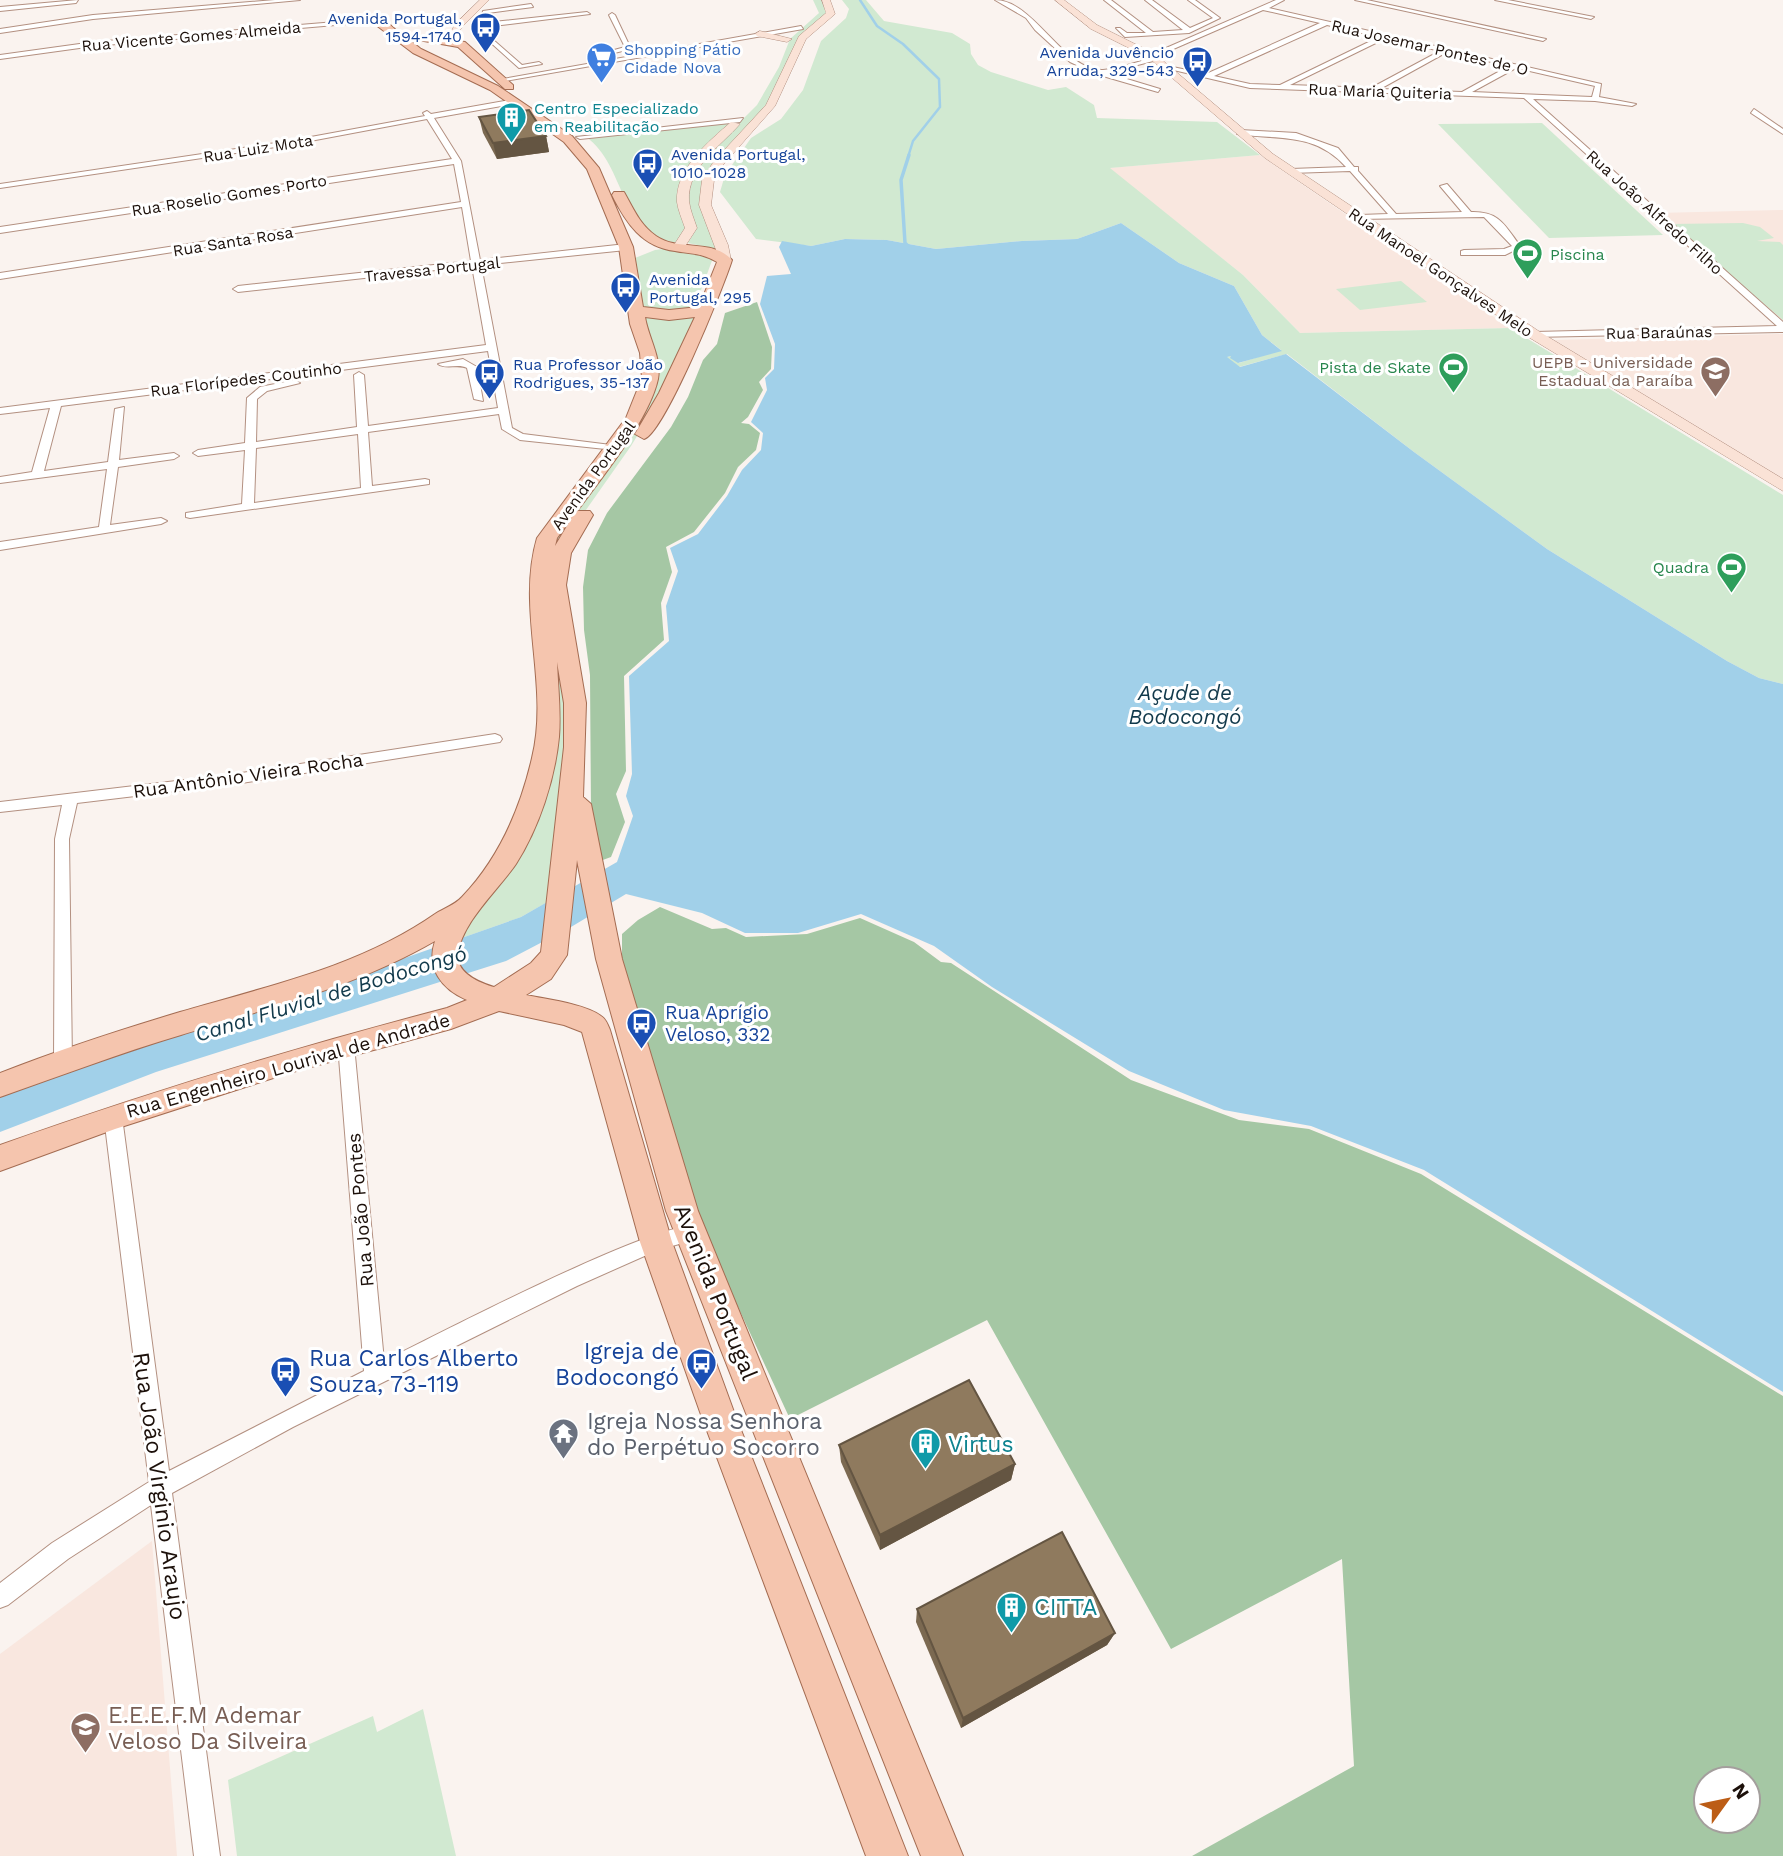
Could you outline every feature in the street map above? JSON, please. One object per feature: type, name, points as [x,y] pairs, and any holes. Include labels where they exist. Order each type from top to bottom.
[{"type":"main road","points":[[373,3],[379,19],[399,33],[409,37],[461,44],[500,80],[580,137],[600,155],[634,221],[649,237],[674,246]]},
{"type":"main road","name":"Avenida Portugal","points":[[379,19],[417,51],[512,99],[568,139],[587,160],[626,252],[636,312],[648,353],[650,378],[634,418],[547,538],[539,561],[537,589],[546,655],[547,747],[525,821],[506,858],[451,936],[445,951],[445,966],[456,980],[569,1014],[593,1025],[600,1040],[656,1242],[717,1412],[887,1856]]},
{"type":"main road","points":[[417,51],[427,44],[446,40]]},
{"type":"main road","points":[[439,63],[478,58]]},
{"type":"main road","points":[[626,252],[674,246],[705,249],[725,260]]},
{"type":"main road","name":"Avenida Portugal","points":[[496,991],[541,971],[554,955],[574,746],[575,701],[556,585],[557,565],[572,531],[657,412],[705,311],[725,260]]},
{"type":"main road","points":[[636,312],[670,315],[705,311]]},
{"type":"main road","name":"Avenida Portugal","points":[[574,746],[580,817],[608,959],[690,1233],[942,1856]]},
{"type":"main road","points":[[0,1085],[150,1032],[341,976],[425,937],[475,899]]},
{"type":"main road","name":"Rua Engenheiro Lourival de Andrade","points":[[0,1158],[113,1117],[346,1045],[451,1018],[496,991]]},
{"type":"street","points":[[186,36],[191,0]]},
{"type":"street","points":[[0,31],[94,25],[191,9],[297,0]]},
{"type":"street","points":[[446,40],[485,0]]},
{"type":"street","points":[[725,260],[722,244],[705,205],[708,180],[718,163],[770,106],[802,38],[829,17],[831,9],[826,0]]},
{"type":"street","points":[[998,0],[1028,17],[1037,29],[1072,61],[1098,73],[1158,89]]},
{"type":"street","name":"Rua Manoel Gonçalves Melo","points":[[1059,0],[1094,27],[1154,57],[1240,132],[1290,171],[1535,335],[1783,486]]},
{"type":"street","points":[[1107,0],[1151,36],[1178,45]]},
{"type":"street","points":[[1148,0],[1189,31]]},
{"type":"street","points":[[1118,29],[1128,36],[1151,36],[1189,31],[1217,18],[1191,0]]},
{"type":"street","points":[[1358,0],[1543,39]]},
{"type":"street","points":[[1498,0],[1591,17]]},
{"type":"street","points":[[0,9],[76,1],[94,25],[94,44]]},
{"type":"street","points":[[1098,73],[1154,57],[1274,1]]},
{"type":"street","points":[[470,13],[531,6]]},
{"type":"street","name":"Rua Josemar Pontes de O","points":[[1262,8],[1599,85],[1595,99]]},
{"type":"street","points":[[782,50],[787,38],[811,19],[815,10]]},
{"type":"street","points":[[485,12],[484,21],[490,24],[587,14]]},
{"type":"street","points":[[604,52],[629,48],[612,15]]},
{"type":"street","name":"Rua Vicente Gomes Almeida","points":[[0,57],[94,44],[379,19]]},
{"type":"street","points":[[1206,78],[1325,23]]},
{"type":"street","points":[[500,80],[801,28]]},
{"type":"street","points":[[482,32],[521,67],[545,63]]},
{"type":"street","points":[[1167,33],[1178,45]]},
{"type":"street","points":[[760,34],[787,38]]},
{"type":"street","points":[[1281,88],[1385,36]]},
{"type":"street","points":[[1372,90],[1446,50]]},
{"type":"street","points":[[568,59],[578,66]]},
{"type":"street","points":[[1462,94],[1515,66]]},
{"type":"street","name":"Rua Maria Quiteria","points":[[1168,68],[1241,85],[1595,99],[1632,104]]},
{"type":"street","name":"Rua João Alfredo Filho","points":[[1527,97],[1783,328]]},
{"type":"street","name":"Rua Luiz Mota","points":[[0,183],[241,150],[512,99]]},
{"type":"street","points":[[674,246],[691,228],[683,201],[692,172],[710,148],[751,108]]},
{"type":"street","points":[[1754,111],[1783,132]]},
{"type":"street","points":[[429,115],[457,161],[507,429],[520,437],[611,448]]},
{"type":"street","points":[[580,137],[740,120]]},
{"type":"street","points":[[1240,132],[1281,133],[1311,140],[1335,150],[1395,216]]},
{"type":"street","name":"Rua Roselio Gomes Porto","points":[[0,230],[457,161]]},
{"type":"street","points":[[1290,171],[1354,169]]},
{"type":"street","points":[[1444,186],[1468,214]]},
{"type":"street","name":"Rua Santa Rosa","points":[[0,276],[466,204]]},
{"type":"street","points":[[1360,217],[1468,214],[1489,216],[1517,247],[1505,252],[1464,253]]},
{"type":"street","name":"Travessa Portugal","points":[[238,289],[477,264],[626,252]]},
{"type":"street","name":"Rua Baraúnas","points":[[1535,335],[1783,328]]},
{"type":"street","name":"Rua Florípedes Coutinho","points":[[0,411],[493,347]]},
{"type":"street","points":[[248,508],[252,398],[256,392],[281,384],[463,362],[472,367],[479,399]]},
{"type":"street","points":[[359,375],[367,490]]},
{"type":"street","points":[[37,475],[56,404]]},
{"type":"street","points":[[104,530],[120,410]]},
{"type":"street","points":[[198,453],[504,410]]},
{"type":"street","points":[[0,480],[174,456]]},
{"type":"street","points":[[190,515],[425,482]]},
{"type":"street","points":[[0,546],[161,521]]},
{"type":"street","name":"Rua Antônio Vieira Rocha","points":[[0,807],[235,779],[495,739]]},
{"type":"street","points":[[63,1062],[62,839],[70,800]]},
{"type":"street","name":"Rua João Pontes","points":[[346,1045],[375,1375]]},
{"type":"street","name":"Rua João Virginio Araujo","points":[[113,1117],[207,1856]]},
{"type":"street","points":[[0,1597],[60,1551],[159,1488],[375,1375],[656,1242],[690,1233]]},
{"type":"shaded area","points":[[1260,155],[1510,328],[1300,333],[1243,275],[1109,168]]},
{"type":"shaded area","points":[[1783,210],[1783,321],[1657,213]]},
{"type":"shaded area","name":"UEPB - Universidade Estadual da Paraíba","points":[[1783,334],[1783,480],[1554,340]]},
{"type":"shaded area","name":"E.E.E.F.M Ademar Veloso Da Silveira","points":[[152,1541],[177,1856],[0,1856],[0,1654]]},
{"type":"green space","points":[[813,0],[822,0],[828,13],[798,38],[786,71],[766,107],[704,178],[701,188],[702,206],[716,249],[688,243],[695,231],[687,202],[693,178],[709,153],[757,105],[779,67],[790,39],[819,13]]},
{"type":"green space","points":[[842,0],[866,0],[884,21],[952,33],[970,44],[971,54],[978,65],[991,72],[1048,90],[1066,87],[1094,105],[1097,118],[1217,122],[1260,155],[1110,168],[1243,275],[1300,333],[1510,328],[1783,495],[1783,684],[1759,678],[1727,661],[1547,549],[1414,452],[1287,354],[1239,367],[1226,357],[1231,356],[1239,363],[1281,350],[1262,335],[1234,286],[1179,263],[1121,223],[1077,239],[936,249],[887,240],[845,239],[811,246],[756,239],[720,192],[725,175],[751,138],[781,119],[803,90],[821,41],[846,18],[849,9]]},
{"type":"green space","points":[[733,122],[687,175],[688,228],[678,243],[658,237],[644,227],[624,198],[609,165],[586,137]]},
{"type":"green space","points":[[1542,123],[1663,235],[1549,238],[1438,124]]},
{"type":"green space","points":[[1743,223],[1760,227],[1774,238],[1757,241],[1780,242],[1783,245],[1783,320],[1670,224]]},
{"type":"green space","points":[[670,248],[713,258],[694,309],[651,311],[642,307],[635,258],[655,250]]},
{"type":"green space","points":[[1401,281],[1427,302],[1360,310],[1336,289]]},
{"type":"green space","points":[[757,302],[772,347],[771,369],[759,382],[763,390],[748,417],[741,423],[749,424],[760,433],[756,450],[738,467],[725,493],[694,532],[666,547],[672,572],[661,603],[664,640],[624,676],[626,771],[616,794],[625,822],[611,857],[600,861],[591,811],[590,675],[584,630],[583,587],[588,550],[607,513],[671,427],[688,397],[703,360],[717,344],[725,313]]},
{"type":"green space","points":[[699,313],[661,397],[631,446],[562,544],[571,696],[551,900],[521,917],[462,938],[468,922],[529,831],[553,536],[653,385],[643,314]]},
{"type":"green space","points":[[660,907],[712,929],[726,928],[746,937],[807,934],[860,918],[914,942],[941,962],[951,963],[1131,1080],[1239,1120],[1309,1129],[1421,1174],[1783,1396],[1783,1856],[1192,1856],[1354,1766],[1342,1559],[1171,1649],[987,1320],[790,1419],[712,1251],[672,1145],[629,995],[622,958],[622,934],[638,920]]},
{"type":"green space","points":[[423,1709],[456,1856],[237,1856],[228,1780],[373,1716],[377,1732]]},
{"type":"water","name":"Açude de Bodocongó","points":[[1121,223],[1179,263],[1234,286],[1262,335],[1282,351],[1238,363],[1230,358],[1231,356],[1227,357],[1240,367],[1286,354],[1547,549],[1727,661],[1759,678],[1783,684],[1783,1392],[1424,1170],[1311,1126],[1224,1110],[1129,1071],[992,987],[934,946],[861,914],[798,933],[745,933],[702,913],[626,894],[506,961],[156,1072],[0,1132],[0,1095],[156,1037],[399,960],[521,917],[617,862],[633,816],[626,796],[632,774],[629,676],[669,641],[666,606],[678,571],[670,548],[698,534],[727,496],[742,470],[761,450],[763,433],[751,422],[767,390],[765,378],[774,369],[775,344],[760,304],[767,276],[791,274],[779,247],[782,241],[811,246],[845,239],[887,240],[936,249],[1077,239]]},
{"type":"building","points":[[529,110],[546,136],[493,143],[479,117]]},
{"type":"building","name":"Virtus","points":[[969,1380],[1015,1464],[880,1535],[839,1445]]},
{"type":"building","name":"CITTA","points":[[1062,1532],[1115,1633],[963,1718],[917,1609]]},
{"type":"waterway","points":[[860,0],[877,26],[903,44],[939,79],[940,107],[913,141],[908,157]]},
{"type":"waterway","points":[[909,155],[901,180],[905,243],[910,248]]},
{"type":"place","name":"Avenida Portugal, 1594-1740","points":[[485,54]]},
{"type":"place","name":"Shopping Pátio Cidade Nova","points":[[601,85]]},
{"type":"place","name":"Avenida Juvêncio Arruda, 329-543","points":[[1197,88]]},
{"type":"place","name":"Centro Especializado em Reabilitação","points":[[511,144]]},
{"type":"place","name":"Avenida Portugal, 1010-1028","points":[[648,190]]},
{"type":"place","name":"Piscina","points":[[1527,281]]},
{"type":"place","name":"Avenida Portugal, 295","points":[[626,315]]},
{"type":"place","name":"Pista de Skate","points":[[1454,394]]},
{"type":"place","name":"UEPB - Universidade Estadual da Paraíba","points":[[1716,398]]},
{"type":"place","name":"Rua Professor João Rodrigues, 35-137","points":[[490,400]]},
{"type":"place","name":"Quadra","points":[[1732,594]]},
{"type":"place","name":"Rua Aprígio Veloso, 332","points":[[642,1050]]},
{"type":"place","name":"Igreja de Bodocongó","points":[[702,1391]]},
{"type":"place","name":"Rua Carlos Alberto Souza, 73-119","points":[[286,1398]]},
{"type":"place","name":"Igreja Nossa Senhora do Perpétuo Socorro","points":[[564,1461]]},
{"type":"place","name":"Virtus","points":[[925,1471]]},
{"type":"place","name":"CITTA","points":[[1011,1634]]},
{"type":"place","name":"E.E.E.F.M Ademar Veloso Da Silveira","points":[[85,1755]]},
{"type":"water label","name":"Canal Fluvial de Bodocongó","points":[[331,994]]}]
